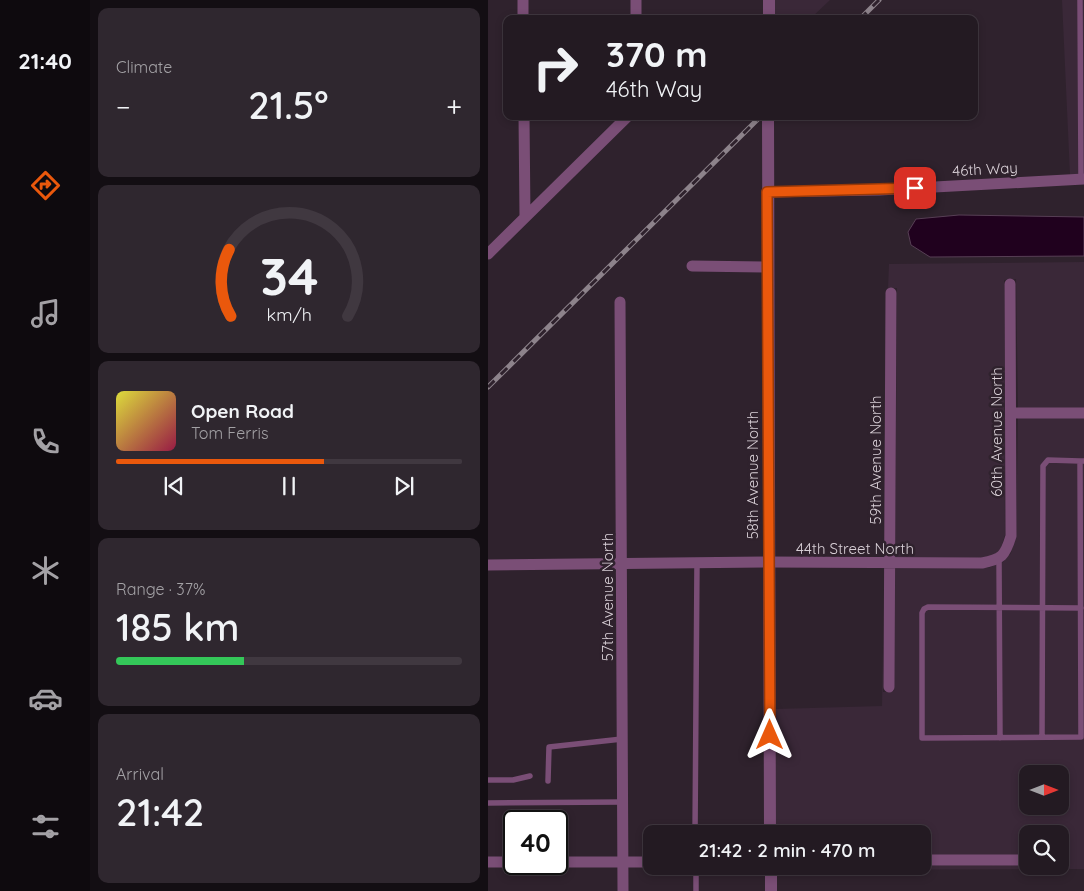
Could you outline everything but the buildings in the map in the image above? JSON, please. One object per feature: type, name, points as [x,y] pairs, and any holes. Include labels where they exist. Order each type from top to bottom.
[{"type":"street","points":[[523,0],[523,15]]},
{"type":"street","points":[[636,0],[636,15]]},
{"type":"street","points":[[769,0],[769,15]]},
{"type":"street","points":[[524,120],[524,217]]},
{"type":"street","points":[[488,254],[624,120]]},
{"type":"street","name":"58th Avenue North","points":[[768,120],[770,825]]},
{"type":"street","name":"46th Way","points":[[767,192],[879,190],[1083,179]]},
{"type":"street","points":[[692,266],[767,267]]},
{"type":"street","name":"60th Avenue North","points":[[999,559],[1007,550],[1011,536],[1010,284]]},
{"type":"street","name":"59th Avenue North","points":[[888,687],[891,293]]},
{"type":"street","name":"57th Avenue North","points":[[620,302],[623,891]]},
{"type":"street","points":[[1012,413],[1084,413]]},
{"type":"street","name":"44th Street North","points":[[488,565],[768,562],[982,563],[999,559]]},
{"type":"street","points":[[931,860],[1019,860]]},
{"type":"street","points":[[488,862],[503,862]]},
{"type":"street","points":[[568,862],[643,862]]},
{"type":"street","points":[[771,875],[771,891]]},
{"type":"lane","points":[[1080,0],[1083,179]]},
{"type":"lane","points":[[1042,737],[1043,607],[1044,466],[1048,460],[1082,461],[1081,737],[922,738],[922,613],[924,608],[1043,607],[1080,608]]},
{"type":"lane","points":[[999,559],[1000,738]]},
{"type":"lane","points":[[695,825],[697,563]]},
{"type":"lane","points":[[548,781],[549,747],[622,739]]},
{"type":"lane","points":[[488,780],[513,780],[530,776]]},
{"type":"lane","points":[[488,804],[623,802]]},
{"type":"lane","points":[[696,875],[696,891]]},
{"type":"shaded area","points":[[774,0],[830,0],[814,15],[774,15]]},
{"type":"shaded area","points":[[1062,0],[1084,0],[1084,174],[1070,175]]},
{"type":"shaded area","points":[[959,215],[1084,217],[1084,256],[930,257],[911,245],[908,232],[916,219]]},
{"type":"shaded area","points":[[1084,262],[1084,408],[1018,408],[1016,279],[1004,280],[1005,535],[1001,548],[995,555],[982,558],[895,558],[897,288],[888,288],[889,264]]},
{"type":"shaded area","points":[[1018,418],[1084,418],[1084,869],[1069,869],[1069,825],[1019,825],[1019,855],[931,855],[931,825],[776,825],[776,709],[882,706],[883,647],[883,692],[894,691],[895,568],[988,568],[1003,562],[1011,553],[1016,536]]},
{"type":"shaded area","points":[[931,865],[1019,865],[1019,869],[931,869]]},
{"type":"railway","points":[[864,15],[879,0]]},
{"type":"railway","points":[[488,387],[757,120]]},
{"type":"route","points":[[770,735],[767,192],[915,188]]}]
